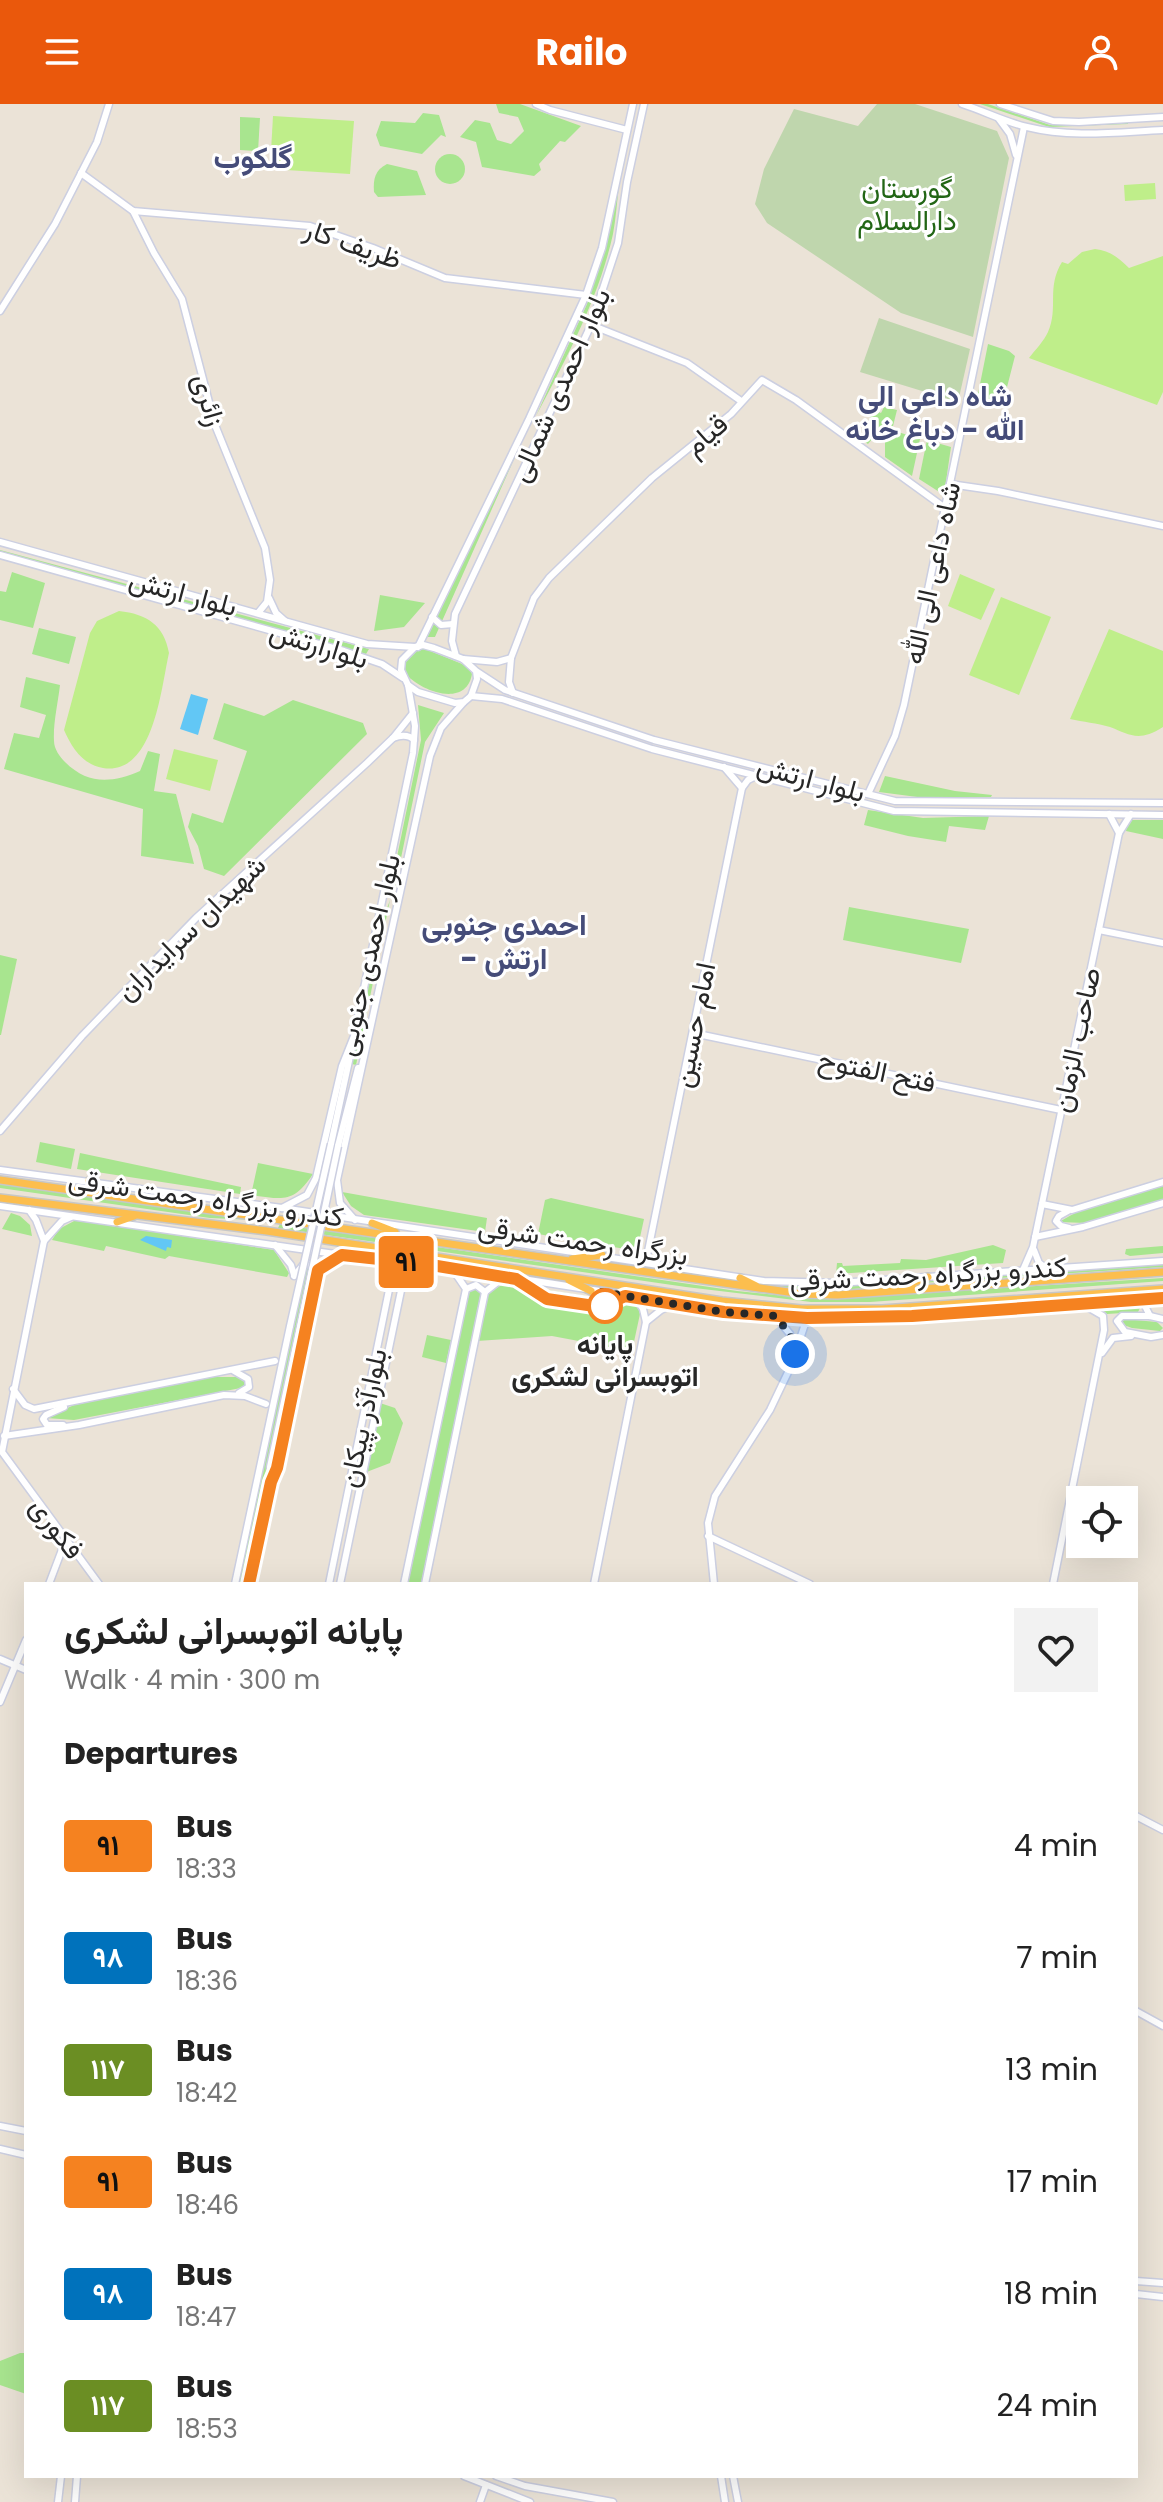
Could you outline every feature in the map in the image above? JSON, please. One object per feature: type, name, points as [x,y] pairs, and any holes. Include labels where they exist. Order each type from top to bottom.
[{"type":"highway","name":"بزرگراه رحمت شرقی","points":[[0,1180],[762,1289],[837,1295],[1163,1272]]},
{"type":"highway","points":[[89,1181],[108,1195]]},
{"type":"highway","name":"بزرگراه رحمت شرقی","points":[[0,1198],[267,1231],[802,1309],[882,1309],[1163,1289]]},
{"type":"highway","points":[[117,1222],[136,1215]]},
{"type":"highway","points":[[267,1231],[269,1217]]},
{"type":"highway","points":[[372,1223],[408,1237]]},
{"type":"highway","points":[[564,1260],[602,1255]]},
{"type":"highway","points":[[560,1276],[591,1291]]},
{"type":"highway","points":[[894,1291],[928,1277]]},
{"type":"highway","points":[[740,1278],[762,1289]]},
{"type":"highway","points":[[1035,1298],[1052,1307]]},
{"type":"highway","points":[[845,1318],[882,1309]]},
{"type":"main road","points":[[0,311],[55,224],[106,120],[109,104]]},
{"type":"main road","points":[[536,104],[627,130]]},
{"type":"main road","name":"بلوار احمدی شمالی","points":[[416,647],[529,419],[586,295],[602,248],[633,104]]},
{"type":"main road","name":"بلوار احمدی شمالی","points":[[460,657],[452,641],[455,614],[591,325],[618,243],[644,104]]},
{"type":"main road","points":[[962,104],[1024,127],[1076,134],[1163,130]]},
{"type":"main road","points":[[1000,104],[1053,121],[1163,117]]},
{"type":"main road","points":[[996,116],[1010,134],[1016,158]]},
{"type":"main road","points":[[1146,119],[1142,126],[1146,131]]},
{"type":"main road","points":[[1126,132],[1132,126],[1128,120]]},
{"type":"main road","name":"شاه داعی الی الله","points":[[868,794],[899,724],[1024,127]]},
{"type":"main road","points":[[81,173],[133,211]]},
{"type":"main road","points":[[615,178],[627,182]]},
{"type":"main road","name":"ظریف کار","points":[[133,211],[310,226],[445,278],[586,295]]},
{"type":"main road","name":"زائری","points":[[133,211],[182,299],[215,425],[265,548],[270,580],[268,594]]},
{"type":"main road","points":[[591,325],[687,363],[741,401]]},
{"type":"main road","name":"قیام","points":[[513,693],[509,682],[511,658],[534,598],[549,578],[652,478],[731,414],[758,382],[767,381],[945,508]]},
{"type":"main road","points":[[529,419],[543,427]]},
{"type":"main road","points":[[950,484],[998,491],[1163,526]]},
{"type":"main road","name":"بلوار ارتش","points":[[0,542],[367,644],[416,647]]},
{"type":"main road","name":"بلوارارتش","points":[[0,555],[362,656],[382,664],[403,678]]},
{"type":"main road","points":[[258,613],[265,606],[268,594]]},
{"type":"main road","points":[[268,594],[276,613],[286,621]]},
{"type":"main road","points":[[432,617],[441,625],[453,624]]},
{"type":"main road","points":[[362,656],[372,654],[367,644]]},
{"type":"main road","points":[[464,702],[446,702],[418,692],[403,678],[402,660],[416,647],[497,662],[511,658]]},
{"type":"main road","points":[[355,1220],[340,1203],[337,1180],[434,741],[441,728],[476,689],[476,671],[460,657]]},
{"type":"main road","name":"بلوار ارتش","points":[[476,671],[513,693],[654,740],[895,801],[1163,803]]},
{"type":"main road","name":"بلوار احمدی جنوبی","points":[[316,1178],[342,1066],[349,1042],[354,1036],[414,740],[408,685]]},
{"type":"main road","points":[[492,697],[487,692],[488,687],[499,686]]},
{"type":"main road","name":"بلوار ارتش","points":[[471,696],[492,697],[549,713],[652,749],[894,811],[1163,815]]},
{"type":"main road","name":"شهیدان سرایداران","points":[[0,1131],[82,1036],[196,918],[393,738],[413,713]]},
{"type":"main road","points":[[393,738],[401,735],[414,740]]},
{"type":"main road","points":[[724,767],[742,788],[748,780],[758,775]]},
{"type":"main road","name":"امام حسین","points":[[646,1261],[742,788]]},
{"type":"main road","points":[[1109,814],[1119,833]]},
{"type":"main road","name":"صاحب الزمان","points":[[1033,1247],[1119,833],[1124,820],[1131,814]]},
{"type":"main road","points":[[384,892],[400,894]]},
{"type":"main road","points":[[1099,930],[1163,943]]},
{"type":"main road","name":"فتح الفتوح","points":[[693,1033],[1061,1110]]},
{"type":"main road","points":[[271,1482],[270,1467],[300,1327],[354,1036]]},
{"type":"main road","points":[[235,1582],[290,1326],[334,1145],[367,1042]]},
{"type":"main road","name":"کندرو بزرگراه رحمت شرقی","points":[[0,1170],[646,1261],[740,1278],[829,1284],[1163,1261]]},
{"type":"main road","points":[[316,1178],[317,1191],[324,1194],[337,1180]]},
{"type":"main road","points":[[282,1208],[307,1195],[316,1178]]},
{"type":"main road","points":[[1083,1227],[1068,1228],[1057,1223],[1059,1216],[1163,1182]]},
{"type":"main road","points":[[1035,1237],[1083,1227],[1163,1203]]},
{"type":"main road","points":[[1042,1204],[1072,1210]]},
{"type":"main road","name":"کندرو بزرگراه رحمت شرقی","points":[[0,1206],[425,1264],[724,1312],[845,1318],[1163,1298]]},
{"type":"main road","points":[[29,1210],[44,1241],[62,1221],[73,1216]]},
{"type":"main road","name":"فکوری","points":[[44,1241],[1,1453],[98,1582]]},
{"type":"main road","points":[[275,1245],[291,1265],[294,1276],[299,1267],[309,1264],[316,1277]]},
{"type":"main road","points":[[1033,1247],[1039,1263],[1047,1269]]},
{"type":"main road","points":[[1023,1270],[1033,1247]]},
{"type":"main road","points":[[249,1582],[271,1482],[277,1468],[316,1277],[321,1266],[342,1255]]},
{"type":"main road","points":[[376,1259],[384,1264],[391,1280],[397,1278],[403,1281],[408,1274],[425,1264]]},
{"type":"main road","points":[[404,1582],[466,1289],[453,1270]]},
{"type":"main road","points":[[425,1582],[485,1292],[504,1277]]},
{"type":"main road","name":"بلوارآذر پیکان","points":[[329,1582],[391,1280]]},
{"type":"main road","name":"بلوارآذر پیکان","points":[[340,1582],[403,1281]]},
{"type":"main road","points":[[466,1289],[476,1285],[485,1292]]},
{"type":"main road","points":[[594,1582],[646,1322],[636,1298]]},
{"type":"main road","points":[[1150,1316],[1145,1306],[1152,1299]]},
{"type":"main road","points":[[646,1322],[674,1304]]},
{"type":"main road","points":[[1079,1305],[1089,1306],[1117,1321]]},
{"type":"main road","points":[[775,1316],[790,1334],[795,1354]]},
{"type":"main road","points":[[1053,1582],[1099,1359],[1103,1316]]},
{"type":"main road","points":[[1117,1321],[1122,1316],[1163,1319]]},
{"type":"main road","points":[[714,1582],[708,1523],[715,1496],[760,1428],[795,1354],[807,1318]]},
{"type":"main road","points":[[1117,1321],[1125,1332],[1142,1336]]},
{"type":"main road","points":[[1099,1359],[1113,1338],[1163,1336]]},
{"type":"main road","points":[[377,1347],[389,1348]]},
{"type":"main road","points":[[13,1389],[30,1408],[75,1402],[275,1361]]},
{"type":"main road","points":[[4,1436],[79,1425],[245,1392],[249,1387],[248,1379],[232,1370]]},
{"type":"main road","points":[[236,1394],[266,1404]]},
{"type":"main road","points":[[75,1402],[46,1415],[43,1421],[49,1425],[79,1425]]},
{"type":"main road","points":[[0,1415],[8,1413]]},
{"type":"main road","points":[[357,1445],[369,1447]]},
{"type":"main road","points":[[347,1497],[358,1499]]},
{"type":"main road","points":[[708,1536],[806,1582]]},
{"type":"main road","points":[[50,1582],[66,1539]]},
{"type":"main road","points":[[333,1562],[344,1563]]},
{"type":"main road","points":[[0,1702],[24,1645]]},
{"type":"main road","points":[[0,1659],[24,1669]]},
{"type":"main road","points":[[1138,1817],[1163,1830]]},
{"type":"main road","points":[[1138,2012],[1163,2026]]},
{"type":"main road","points":[[0,2126],[24,2131]]},
{"type":"main road","points":[[0,2149],[24,2155]]},
{"type":"main road","points":[[1138,2281],[1163,2283]]},
{"type":"main road","points":[[1138,2294],[1163,2297]]},
{"type":"main road","points":[[58,2502],[61,2478]]},
{"type":"main road","points":[[75,2502],[77,2478]]},
{"type":"main road","points":[[469,2478],[530,2502]]},
{"type":"main road","points":[[502,2478],[525,2486],[613,2502]]},
{"type":"main road","points":[[721,2478],[725,2502]]},
{"type":"main road","points":[[733,2478],[738,2502]]},
{"type":"main road","points":[[480,2502],[486,2485]]},
{"type":"green space","points":[[496,104],[520,104],[581,126],[565,142],[560,141],[539,164],[541,170],[534,176],[482,167],[476,142],[460,137],[475,120],[490,123],[497,140],[511,144],[524,131],[518,117],[499,113]]},
{"type":"green space","name":"گورستان دارالسلام","points":[[877,104],[915,104],[997,131],[1009,158],[973,337],[901,313],[767,223],[755,204],[764,169],[794,109],[858,126]]},
{"type":"green space","points":[[980,104],[1050,125],[1128,124],[1049,127]]},
{"type":"green space","points":[[423,113],[439,115],[446,137],[441,135],[422,154],[380,146],[376,135],[381,121],[415,123]]},
{"type":"green space","points":[[273,116],[354,121],[350,174],[270,169]]},
{"type":"green space","points":[[240,117],[260,118],[258,151],[240,150]]},
{"type":"green space","points":[[450,154],[456,155],[464,163],[464,175],[456,183],[450,184],[444,183],[436,175],[435,169],[436,163],[444,155]]},
{"type":"green space","points":[[387,164],[417,171],[426,195],[378,197],[374,192],[375,179],[377,172]]},
{"type":"green space","points":[[1155,183],[1156,199],[1125,201],[1124,185]]},
{"type":"green space","points":[[619,185],[613,234],[599,281],[559,373],[536,416],[587,304],[610,230]]},
{"type":"green space","points":[[1095,249],[1114,255],[1129,268],[1163,256],[1163,392],[1157,405],[1029,358],[1048,332],[1053,314],[1053,289],[1062,262],[1068,264],[1082,252]]},
{"type":"green space","name":"گورستان دارالسلام","points":[[879,318],[970,349],[958,402],[860,372]]},
{"type":"green space","points":[[988,344],[1015,356],[1006,391],[1007,406],[977,399]]},
{"type":"green space","points":[[884,407],[897,410],[892,430],[920,439],[912,476],[885,457],[885,442],[873,438],[868,444],[865,442],[872,409],[881,413]]},
{"type":"green space","points":[[527,430],[435,637],[424,637],[440,610]]},
{"type":"green space","points":[[927,440],[951,447],[944,495],[919,479]]},
{"type":"green space","points":[[0,550],[369,649],[366,654]]},
{"type":"green space","points":[[12,572],[45,583],[33,628],[0,620],[0,591],[6,592]]},
{"type":"green space","points":[[960,574],[995,589],[981,620],[948,606]]},
{"type":"green space","points":[[380,595],[425,603],[404,627],[374,631]]},
{"type":"green space","points":[[1001,597],[1051,617],[1019,695],[969,675]]},
{"type":"green space","points":[[119,611],[138,615],[153,623],[163,635],[169,653],[158,707],[144,744],[134,758],[120,767],[103,768],[89,763],[79,754],[64,730],[90,633],[97,621]]},
{"type":"green space","points":[[39,628],[76,637],[69,664],[32,654]]},
{"type":"green space","points":[[1109,629],[1163,651],[1163,727],[1147,735],[1134,736],[1070,719]]},
{"type":"green space","points":[[423,648],[467,666],[472,674],[468,685],[452,694],[441,693],[411,679],[404,672],[406,659]]},
{"type":"green space","points":[[26,677],[60,685],[54,744],[63,760],[82,775],[101,780],[120,778],[140,771],[148,751],[160,754],[154,791],[176,794],[194,864],[141,856],[143,809],[4,769],[14,733],[39,738],[46,715],[20,707]]},
{"type":"green space","points":[[293,700],[363,723],[367,734],[224,876],[204,869],[198,846],[188,827],[192,813],[223,823],[247,751],[213,739],[224,703],[264,716]]},
{"type":"green space","points":[[418,705],[444,713],[425,742],[395,887],[391,886],[421,740]]},
{"type":"green space","points":[[174,749],[218,760],[210,791],[166,779]]},
{"type":"green space","points":[[885,776],[955,791],[992,795],[925,798],[879,792]]},
{"type":"green space","points":[[868,810],[923,818],[989,816],[985,830],[949,826],[946,842],[864,825]]},
{"type":"green space","points":[[1132,820],[1163,820],[1163,839],[1126,831]]},
{"type":"green space","points":[[390,900],[356,1065],[352,1064],[381,925]]},
{"type":"green space","points":[[849,907],[969,929],[961,963],[843,940]]},
{"type":"green space","points":[[0,955],[17,959],[1,1035],[0,1035]]},
{"type":"green space","points":[[40,1142],[75,1149],[71,1169],[36,1162]]},
{"type":"green space","points":[[80,1153],[241,1187],[240,1194],[77,1169]]},
{"type":"green space","points":[[258,1163],[313,1174],[293,1195],[271,1198],[251,1195]]},
{"type":"green space","points":[[0,1183],[259,1220],[210,1218],[0,1188]]},
{"type":"green space","points":[[1163,1184],[1163,1201],[1086,1223],[1059,1222],[1082,1209]]},
{"type":"green space","points":[[342,1192],[487,1218],[485,1232],[364,1215],[351,1206]]},
{"type":"green space","points":[[551,1198],[644,1219],[637,1251],[538,1234],[545,1200]]},
{"type":"green space","points":[[11,1213],[30,1225],[32,1236],[2,1229]]},
{"type":"green space","points":[[76,1220],[274,1250],[289,1273],[287,1277],[169,1256],[165,1259],[106,1246],[104,1251],[52,1240],[59,1229]]},
{"type":"green space","points":[[280,1224],[737,1291],[806,1298],[1163,1278],[1163,1281],[870,1302],[811,1302],[278,1228]]},
{"type":"green space","points":[[993,1245],[1006,1250],[1003,1263],[836,1274],[837,1263],[843,1266],[900,1263],[901,1259],[926,1260]]},
{"type":"green space","points":[[1163,1246],[1163,1253],[1125,1254],[1126,1249]]},
{"type":"green space","points":[[1163,1264],[1163,1267],[922,1283],[930,1280]]},
{"type":"green space","points":[[307,1267],[311,1272],[242,1582],[238,1582],[299,1293],[302,1268]]},
{"type":"green space","points":[[912,1281],[836,1290],[796,1289],[760,1282],[794,1285]]},
{"type":"green space","points":[[503,1284],[520,1284],[561,1306],[563,1303],[606,1311],[629,1301],[637,1304],[640,1314],[632,1351],[552,1336],[477,1341],[487,1294]]},
{"type":"green space","points":[[474,1288],[481,1292],[421,1582],[408,1582],[464,1314],[470,1290]]},
{"type":"green space","points":[[534,1288],[612,1300],[573,1300]]},
{"type":"green space","points":[[1142,1304],[1138,1312],[1107,1314],[1098,1307]]},
{"type":"green space","points":[[1124,1319],[1157,1322],[1163,1328],[1160,1331],[1132,1328],[1121,1324]]},
{"type":"green space","points":[[427,1335],[451,1340],[446,1363],[422,1357]]},
{"type":"green space","points":[[212,1377],[243,1377],[246,1387],[74,1420],[46,1418],[74,1405]]},
{"type":"green space","points":[[377,1402],[395,1408],[403,1423],[390,1463],[364,1473]]},
{"type":"green space","points":[[24,2353],[24,2393],[0,2385],[0,2361]]},
{"type":"water","points":[[191,694],[208,699],[198,735],[180,729]]},
{"type":"water","points":[[146,1236],[172,1240],[171,1248],[167,1247],[166,1251],[140,1240]]},
{"type":"bus line","name":"۹۱","points":[[249,1582],[271,1482],[277,1468],[318,1270],[342,1255],[425,1264],[516,1279],[547,1299],[601,1307],[625,1296],[724,1312],[807,1318],[912,1316],[1163,1298]]},
{"type":"place","name":"پایانه اتوبسرانی لشکری","points":[[605,1306]]},
{"type":"district","name":"گلکوب","points":[[253,157]]},
{"type":"district","name":"شاه داعی الی الله - دباغ خانه","points":[[935,412]]},
{"type":"district","name":"احمدی جنوبی - ارتش","points":[[504,941]]},
{"type":"route","points":[[605,1306],[602,1292],[724,1312],[775,1316],[790,1334],[795,1354]]}]
